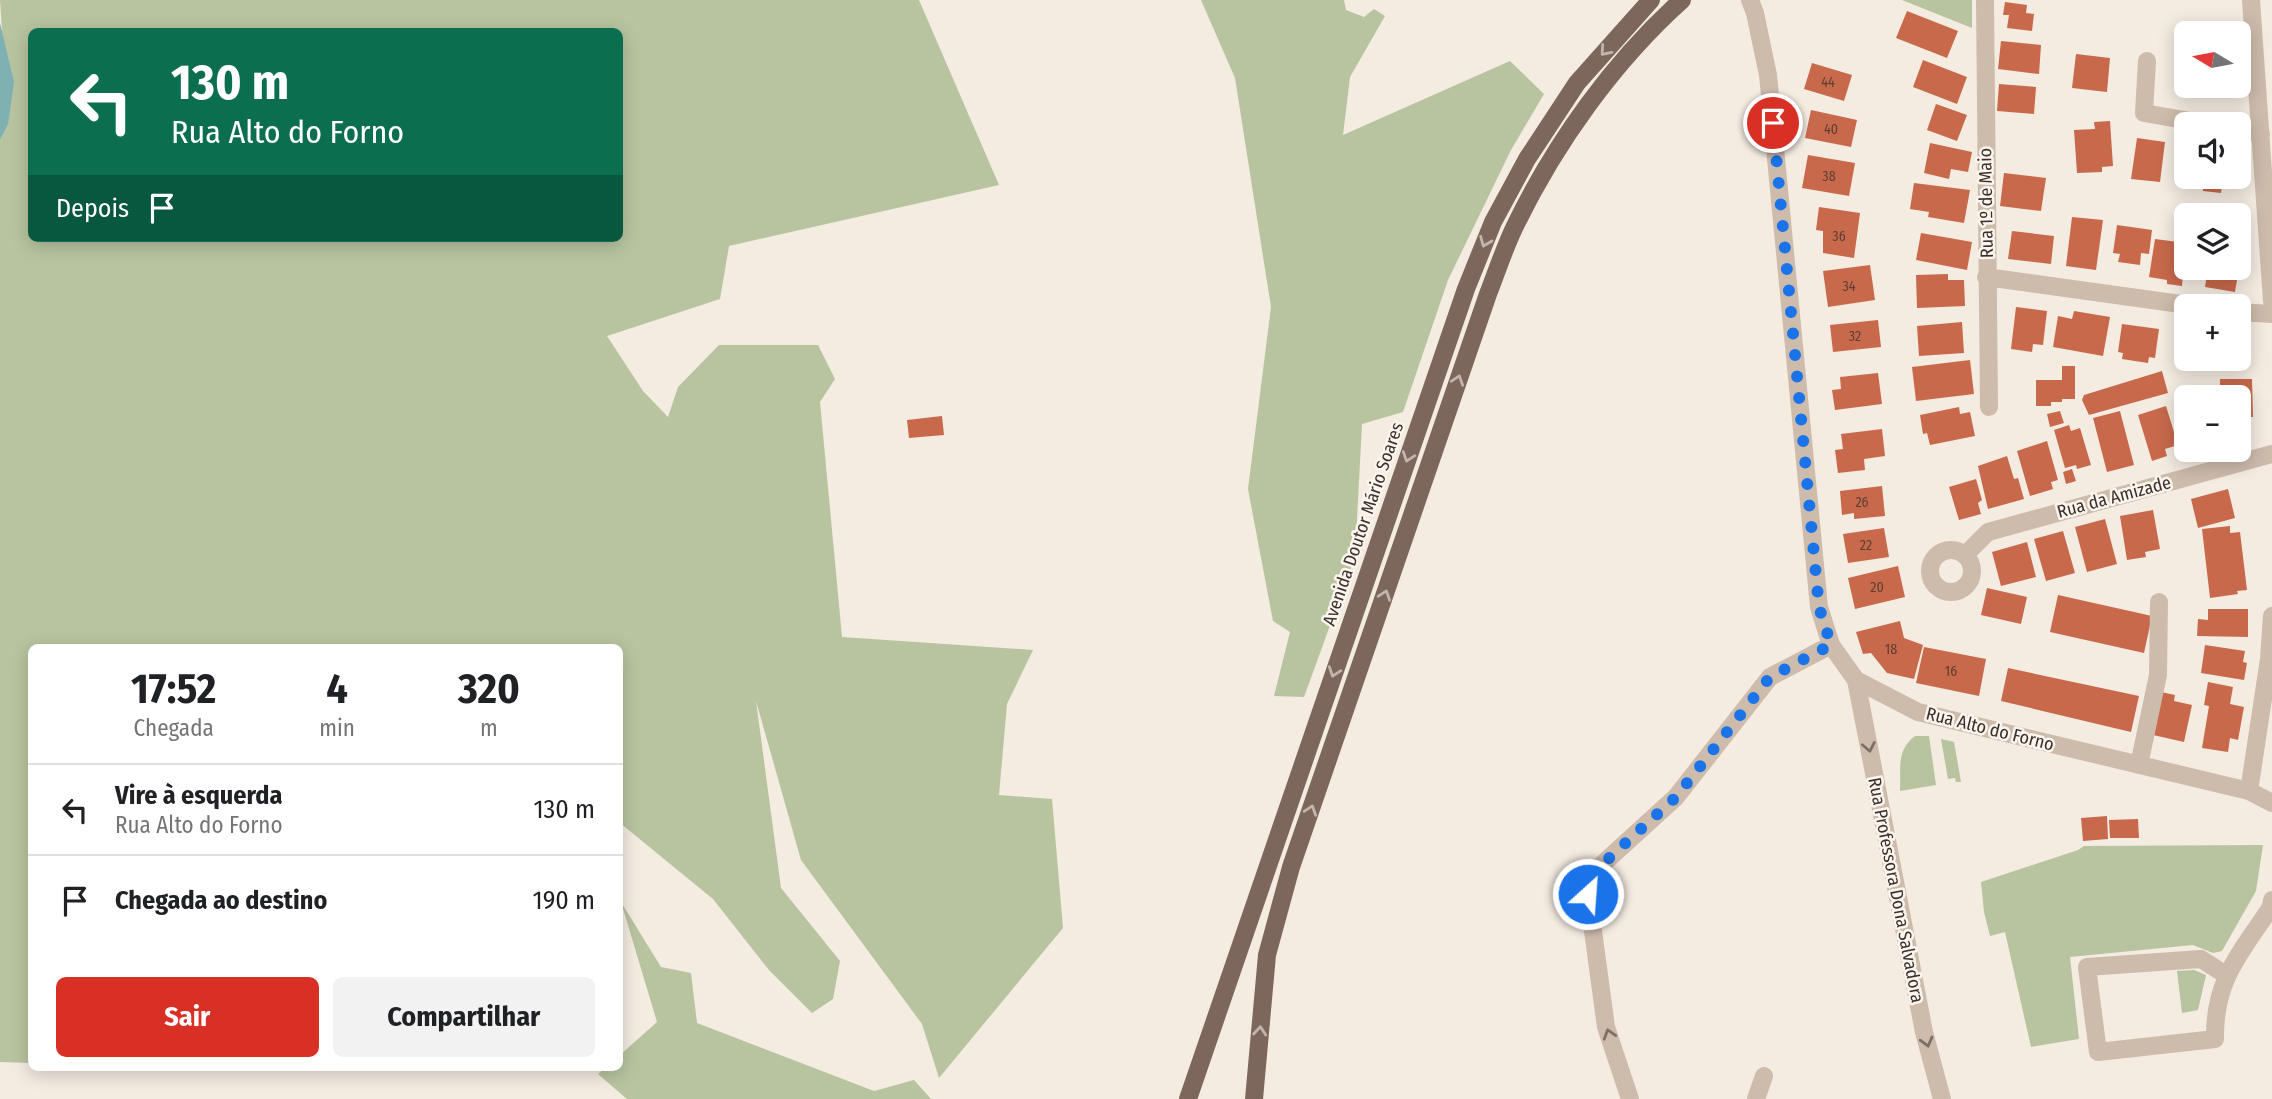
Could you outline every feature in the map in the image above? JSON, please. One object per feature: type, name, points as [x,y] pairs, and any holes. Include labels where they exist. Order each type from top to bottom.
[{"type":"main road","name":"Avenida Doutor Mário Soares","points":[[1188,1099],[1461,302],[1493,222],[1527,159],[1577,83],[1651,0]]},
{"type":"main road","points":[[1254,1099],[1267,955],[1291,867],[1488,294],[1515,226],[1548,164],[1595,97],[1656,23],[1682,0]]},
{"type":"street","name":"Rua 1º de Maio","points":[[1985,0],[1989,407]]},
{"type":"street","points":[[2250,0],[2272,301]]},
{"type":"street","name":"Rua Alto do Forno","points":[[1753,6],[1768,75],[1819,607],[1831,645],[1856,680],[1917,712],[2249,791],[2272,803]]},
{"type":"street","points":[[2147,61],[2144,113],[2174,118]]},
{"type":"street","points":[[2251,132],[2261,134]]},
{"type":"street","points":[[1986,277],[2174,303]]},
{"type":"street","points":[[2251,313],[2272,314]]},
{"type":"street","name":"Rua da Amizade","points":[[1965,555],[1989,532],[2272,454]]},
{"type":"street","points":[[2139,765],[2158,675],[2159,602]]},
{"type":"street","points":[[2249,791],[2269,659],[2272,616]]},
{"type":"street","points":[[1630,1099],[1606,1027],[1588,894],[1596,870],[1676,797],[1770,677],[1831,645]]},
{"type":"street","name":"Rua Professora Dona Salvadora","points":[[1856,680],[1924,1032],[1942,1099]]},
{"type":"street","points":[[2226,975],[2200,959],[2087,967],[2098,1052],[2215,1039],[2214,1013],[2226,975],[2272,907],[2272,900]]},
{"type":"street","points":[[1756,1099],[1764,1076]]},
{"type":"green space","points":[[0,0],[919,0],[999,185],[729,246],[720,299],[607,336],[643,391],[668,417],[678,387],[719,345],[818,345],[835,379],[820,402],[842,637],[1033,650],[1007,704],[999,795],[1052,799],[1063,928],[939,1078],[922,1024],[801,860],[756,701],[781,888],[840,961],[833,999],[812,1013],[769,970],[713,899],[623,825],[623,644],[28,644],[28,1063],[0,1062],[0,140],[8,125]]},
{"type":"green space","points":[[1201,0],[1344,0],[1346,10],[1364,17],[1374,9],[1385,16],[1350,77],[1343,135],[1510,61],[1544,94],[1511,150],[1448,280],[1403,412],[1362,424],[1355,557],[1304,697],[1274,696],[1290,632],[1273,621],[1248,489],[1271,307],[1235,78]]},
{"type":"green space","points":[[1902,0],[1972,0],[1972,28]]},
{"type":"green space","points":[[1915,736],[1929,736],[1936,785],[1900,791],[1902,754]]},
{"type":"green space","points":[[1941,739],[1954,742],[1961,782],[1956,782],[1955,778],[1948,779]]},
{"type":"green space","points":[[2263,845],[2256,891],[2222,951],[2213,953],[2193,945],[2070,957],[2079,1039],[2031,1047],[2005,932],[1990,936],[1981,882],[2084,846]]},
{"type":"green space","points":[[623,905],[661,967],[691,973],[697,1023],[874,1091],[914,1080],[931,1099],[627,1099],[598,1074],[602,1071],[623,1071],[623,1052],[657,1022]]},
{"type":"green space","points":[[2194,970],[2206,975],[2198,1010],[2182,1013],[2177,971]]},
{"type":"water","points":[[0,23],[14,82],[8,125],[0,140]]},
{"type":"building","points":[[2005,2],[2027,5],[2026,13],[2034,14],[2032,31],[2007,28],[2009,15],[2003,15]]},
{"type":"building","points":[[1907,11],[1958,31],[1947,58],[1896,38]]},
{"type":"building","points":[[2001,41],[2041,45],[2039,74],[1998,69]]},
{"type":"building","points":[[2076,54],[2110,58],[2107,92],[2072,88]]},
{"type":"building","points":[[1923,60],[1967,77],[1957,104],[1913,87]]},
{"type":"building","points":[[1812,63],[1852,75],[1844,101],[1804,89]]},
{"type":"building","points":[[1999,84],[2036,87],[2034,114],[1997,111]]},
{"type":"building","points":[[1936,104],[1967,115],[1957,141],[1927,130]]},
{"type":"building","points":[[1811,110],[1857,120],[1851,147],[1805,138]]},
{"type":"building","points":[[2110,121],[2113,166],[2102,167],[2102,172],[2077,173],[2074,130],[2095,129],[2094,122]]},
{"type":"building","points":[[2137,138],[2165,142],[2160,182],[2131,179]]},
{"type":"building","points":[[1930,143],[1972,152],[1968,172],[1951,169],[1949,179],[1924,173]]},
{"type":"building","points":[[1808,155],[1855,163],[1849,196],[1802,188]]},
{"type":"building","points":[[2004,173],[2046,178],[2041,211],[2000,206]]},
{"type":"building","points":[[1914,183],[1970,190],[1964,223],[1928,217],[1929,212],[1910,209]]},
{"type":"building","points":[[2203,189],[2222,189],[2221,193]]},
{"type":"building","points":[[1819,207],[1860,213],[1854,258],[1823,253],[1823,231],[1816,230]]},
{"type":"building","points":[[2072,217],[2103,220],[2096,270],[2066,266]]},
{"type":"building","points":[[2117,225],[2152,230],[2149,254],[2141,253],[2140,265],[2118,262],[2120,254],[2113,253]]},
{"type":"building","points":[[2012,231],[2054,236],[2051,264],[2008,259]]},
{"type":"building","points":[[1921,233],[1972,242],[1967,270],[1916,260]]},
{"type":"building","points":[[2155,239],[2174,241],[2174,280],[2183,280],[2182,286],[2149,277]]},
{"type":"building","points":[[1870,265],[1875,300],[1828,307],[1823,271]]},
{"type":"building","points":[[1948,274],[1948,280],[1964,280],[1965,306],[1917,308],[1916,275]]},
{"type":"building","points":[[2206,280],[2237,280],[2235,292],[2205,287]]},
{"type":"building","points":[[2016,307],[2047,311],[2043,345],[2033,344],[2032,352],[2011,349]]},
{"type":"building","points":[[2074,311],[2110,317],[2103,356],[2053,347],[2058,316],[2072,319]]},
{"type":"building","points":[[1878,320],[1881,347],[1833,352],[1830,325]]},
{"type":"building","points":[[1962,322],[1964,353],[1919,356],[1917,326]]},
{"type":"building","points":[[2122,324],[2159,329],[2155,358],[2149,357],[2148,363],[2122,359],[2123,353],[2118,352]]},
{"type":"building","points":[[1970,360],[1974,394],[1916,401],[1912,367]]},
{"type":"building","points":[[2062,366],[2075,366],[2075,399],[2051,402],[2051,406],[2036,406],[2036,380],[2062,380]]},
{"type":"building","points":[[2162,371],[2168,393],[2089,415],[2082,400],[2084,395]]},
{"type":"building","points":[[1878,373],[1882,404],[1835,410],[1832,390],[1841,389],[1840,377]]},
{"type":"building","points":[[2220,379],[2252,379],[2253,417],[2251,385],[2220,385]]},
{"type":"building","points":[[2166,406],[2174,432],[2174,446],[2165,449],[2167,456],[2152,461],[2138,415]]},
{"type":"building","points":[[1959,407],[1960,414],[1970,412],[1975,436],[1930,445],[1927,433],[1923,434],[1920,415]]},
{"type":"building","points":[[2060,411],[2064,423],[2050,427],[2047,414]]},
{"type":"building","points":[[2120,411],[2134,465],[2107,472],[2093,418]]},
{"type":"building","points":[[942,416],[944,435],[909,438],[907,420]]},
{"type":"building","points":[[2069,425],[2071,431],[2080,428],[2091,465],[2077,469],[2076,465],[2065,468],[2054,430]]},
{"type":"building","points":[[1882,429],[1885,456],[1864,459],[1865,470],[1838,473],[1835,450],[1843,449],[1841,434]]},
{"type":"building","points":[[2047,441],[2058,480],[2051,482],[2053,489],[2030,496],[2017,451]]},
{"type":"building","points":[[2007,456],[2014,479],[2018,478],[2024,499],[1988,509],[1978,466]]},
{"type":"building","points":[[2072,469],[2076,481],[2066,484],[2063,472]]},
{"type":"building","points":[[1976,479],[1982,500],[1978,503],[1981,514],[1959,520],[1949,487]]},
{"type":"building","points":[[1882,486],[1885,516],[1854,519],[1854,513],[1842,515],[1840,491]]},
{"type":"building","points":[[2228,489],[2235,518],[2198,528],[2191,499]]},
{"type":"building","points":[[2153,510],[2160,549],[2145,552],[2146,557],[2127,560],[2120,516]]},
{"type":"building","points":[[2105,519],[2117,564],[2087,572],[2075,527]]},
{"type":"building","points":[[2230,526],[2230,533],[2240,532],[2247,590],[2210,598],[2202,529]]},
{"type":"building","points":[[1884,528],[1889,557],[1848,563],[1843,534]]},
{"type":"building","points":[[2063,531],[2075,573],[2046,581],[2034,539]]},
{"type":"building","points":[[2027,542],[2036,577],[2001,586],[1992,552]]},
{"type":"building","points":[[1898,566],[1905,597],[1855,609],[1848,578]]},
{"type":"building","points":[[1987,588],[2027,597],[2021,624],[1981,615]]},
{"type":"building","points":[[2058,595],[2152,616],[2144,653],[2050,632]]},
{"type":"building","points":[[2208,609],[2248,609],[2248,637],[2197,636],[2198,619],[2208,620]]},
{"type":"building","points":[[1900,621],[1904,638],[1923,645],[1914,679],[1887,673],[1871,653],[1863,654],[1856,632]]},
{"type":"building","points":[[2205,645],[2245,651],[2243,662],[2247,663],[2244,680],[2201,673]]},
{"type":"building","points":[[1924,647],[1986,659],[1979,696],[1916,683]]},
{"type":"building","points":[[2008,668],[2139,696],[2131,732],[2001,701]]},
{"type":"building","points":[[2208,682],[2233,687],[2230,704],[2244,707],[2238,740],[2230,738],[2228,752],[2202,748],[2209,706],[2204,705]]},
{"type":"building","points":[[2161,692],[2175,695],[2174,701],[2192,705],[2184,742],[2153,735]]},
{"type":"building","points":[[2107,816],[2108,839],[2083,841],[2081,818]]},
{"type":"building","points":[[2138,819],[2139,838],[2110,838],[2109,820]]},
{"type":"route","points":[[1588,894],[1596,870],[1676,797],[1770,677],[1831,645],[1819,607],[1773,123]]}]
